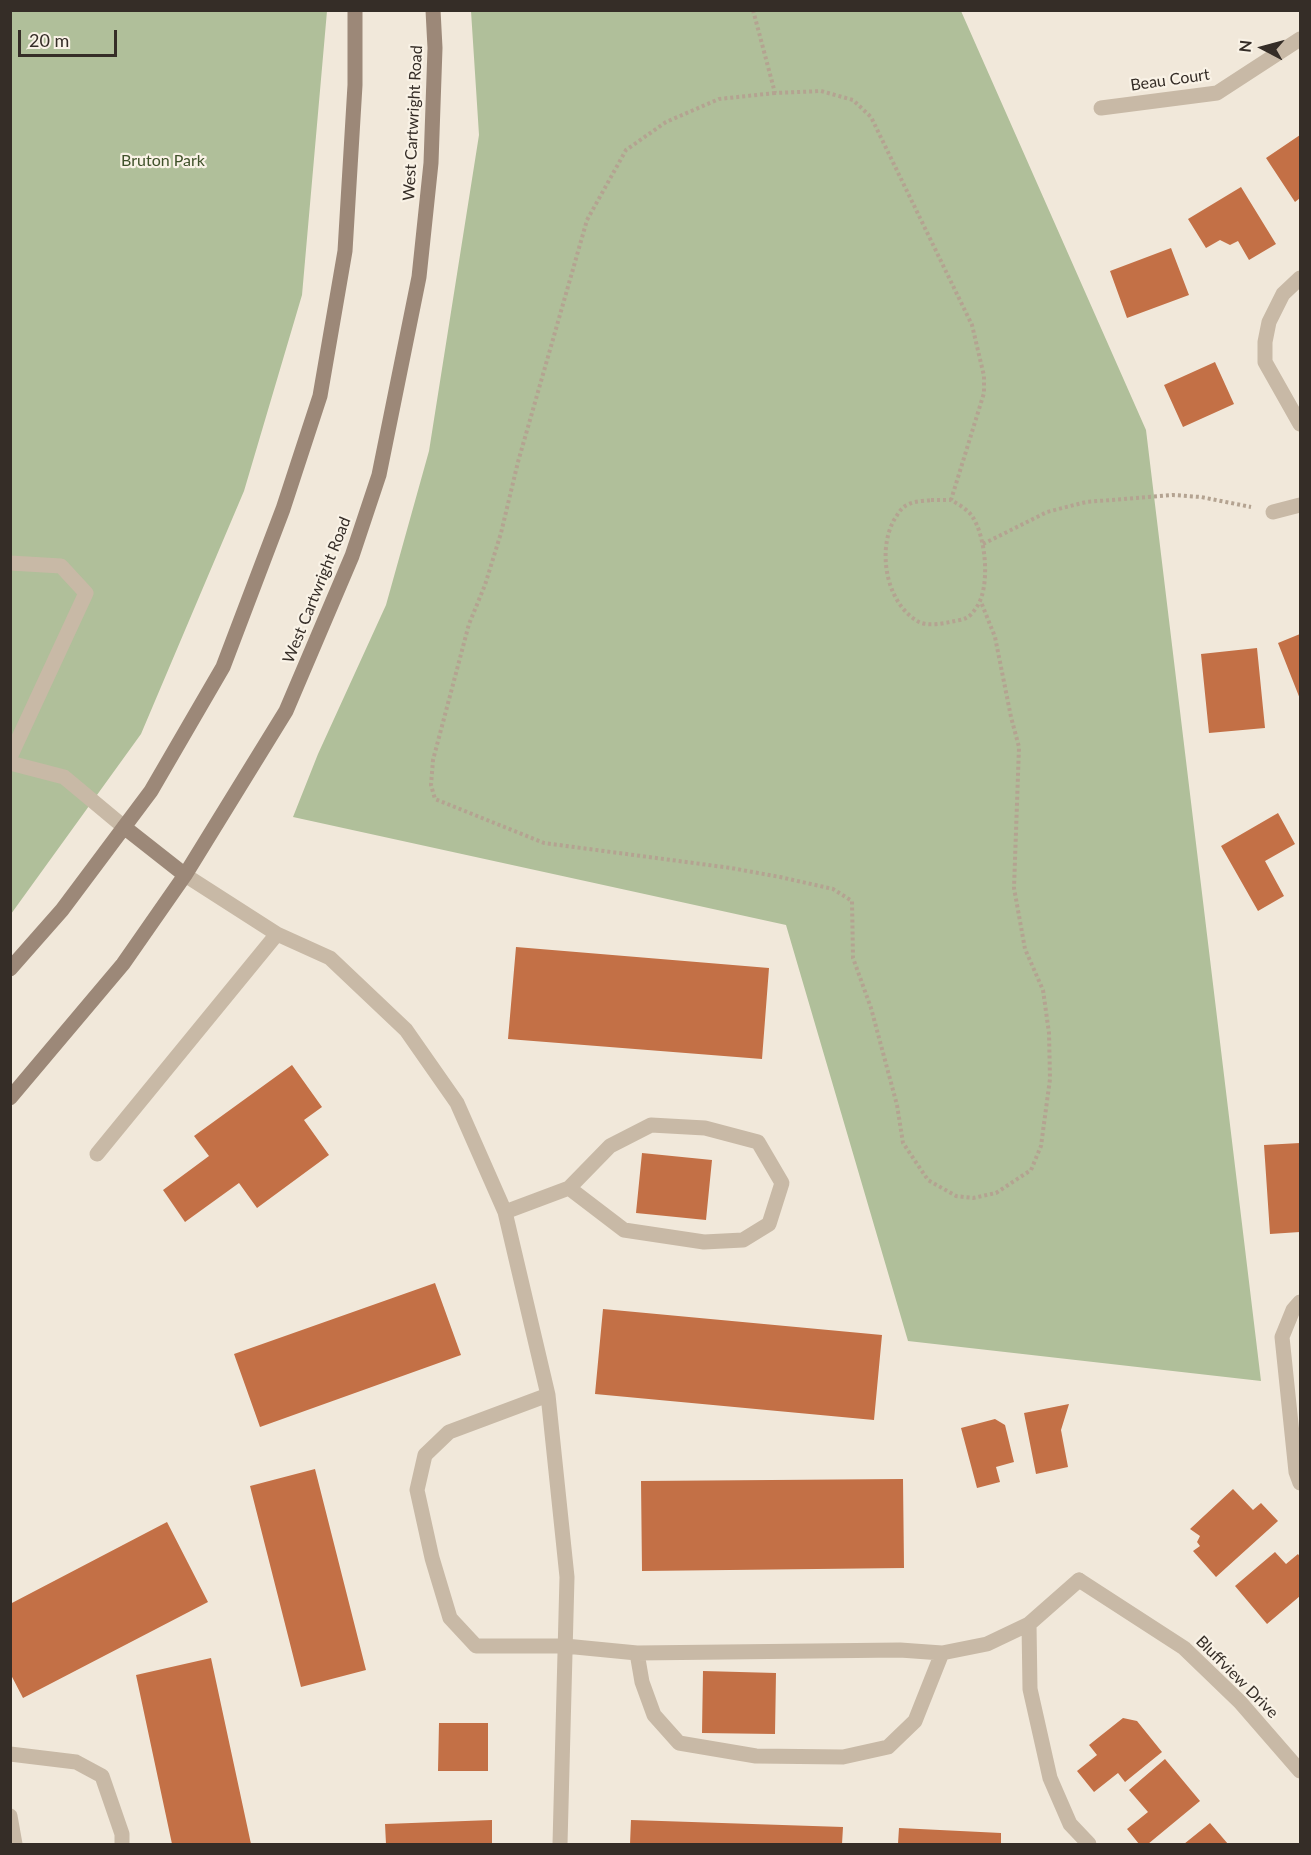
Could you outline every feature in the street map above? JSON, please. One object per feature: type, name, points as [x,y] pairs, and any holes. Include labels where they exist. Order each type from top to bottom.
[{"type":"main road","points":[[10,969],[62,910],[151,791],[223,667],[283,509],[320,396],[345,251],[355,85],[355,10]]},
{"type":"main road","name":"West Cartwright Road","points":[[10,1098],[123,964],[185,875],[286,711],[352,556],[379,475],[419,278],[431,163],[435,48],[433,10]]},
{"type":"main road","points":[[124,827],[185,875]]},
{"type":"street","name":"Beau Court","points":[[1101,108],[1216,93],[1300,39]]},
{"type":"street","points":[[1300,278],[1283,294],[1269,322],[1265,342],[1265,362],[1300,424]]},
{"type":"street","points":[[1273,512],[1300,505]]},
{"type":"street","points":[[10,563],[61,566],[86,593],[10,758]]},
{"type":"street","points":[[10,763],[64,777],[124,827]]},
{"type":"street","points":[[185,875],[277,934],[330,958],[406,1030],[457,1103],[505,1212],[548,1395],[567,1577],[560,1845]]},
{"type":"street","points":[[97,1154],[277,934]]},
{"type":"street","points":[[505,1212],[568,1188],[610,1146],[651,1125],[705,1128],[758,1142],[782,1183],[769,1224],[743,1240],[704,1242],[624,1230],[568,1188]]},
{"type":"street","points":[[1300,1302],[1293,1310],[1282,1337],[1296,1472],[1300,1483]]},
{"type":"street","points":[[548,1395],[449,1432],[425,1455],[417,1490],[432,1557],[450,1618],[476,1646],[565,1646],[637,1653],[900,1650],[942,1653],[987,1644],[1029,1624],[1030,1689],[1050,1778],[1070,1824],[1089,1845]]},
{"type":"street","name":"Bluffview Drive","points":[[1029,1624],[1079,1580],[1184,1648],[1240,1702],[1300,1771]]},
{"type":"street","points":[[637,1653],[642,1682],[654,1715],[679,1743],[756,1756],[843,1757],[888,1748],[915,1721],[942,1653]]},
{"type":"street","points":[[10,1754],[76,1762],[102,1776],[122,1834],[122,1845]]},
{"type":"street","points":[[10,1816],[15,1845]]},
{"type":"path","points":[[753,10],[775,93]]},
{"type":"path","points":[[951,500],[984,393],[984,376],[972,325],[871,117],[853,100],[821,91],[719,99],[666,122],[626,150],[586,220],[518,462],[501,533],[485,585],[469,624],[433,760],[431,785],[435,799],[544,843],[780,876],[833,889],[852,901],[853,958],[871,1008],[897,1105],[903,1143],[928,1180],[956,1196],[973,1198],[996,1192],[1031,1170],[1041,1146],[1050,1079],[1049,1033],[1043,990],[1025,949],[1014,888],[1019,747],[994,637],[981,602]]},
{"type":"path","points":[[983,544],[1047,512],[1086,502],[1173,495],[1201,497],[1273,512]]},
{"type":"path","points":[[931,500],[951,500],[972,517],[983,544],[986,586],[981,602],[969,618],[942,624],[920,622],[907,612],[895,596],[886,571],[885,551],[888,532],[899,510],[909,504],[931,500]]},
{"type":"green space","name":"Bruton Park","points":[[11,11],[327,11],[302,295],[244,491],[141,734],[11,914]]},
{"type":"green space","points":[[471,11],[961,11],[1146,430],[1261,1381],[908,1341],[786,925],[293,817],[318,754],[386,605],[429,451],[479,135]]},
{"type":"building","points":[[1300,135],[1300,198],[1295,202],[1266,158]]},
{"type":"building","points":[[1241,187],[1276,244],[1249,260],[1238,241],[1230,245],[1220,240],[1206,248],[1188,219]]},
{"type":"building","points":[[1171,248],[1189,295],[1127,318],[1110,271]]},
{"type":"building","points":[[1215,362],[1234,404],[1183,427],[1164,385]]},
{"type":"building","points":[[1300,634],[1300,699],[1278,643]]},
{"type":"building","points":[[1257,648],[1265,728],[1209,733],[1201,654]]},
{"type":"building","points":[[1278,813],[1295,844],[1265,861],[1284,896],[1258,911],[1221,846]]},
{"type":"building","points":[[516,947],[769,968],[762,1059],[508,1039]]},
{"type":"building","points":[[292,1065],[322,1107],[304,1120],[329,1155],[257,1208],[239,1183],[185,1222],[163,1190],[209,1156],[194,1136]]},
{"type":"building","points":[[1300,1143],[1300,1232],[1270,1234],[1264,1145]]},
{"type":"building","points":[[642,1153],[712,1160],[706,1220],[636,1213]]},
{"type":"building","points":[[435,1283],[461,1355],[260,1427],[234,1354]]},
{"type":"building","points":[[603,1309],[882,1335],[874,1420],[595,1394]]},
{"type":"building","points":[[1069,1404],[1061,1430],[1068,1467],[1036,1474],[1024,1413]]},
{"type":"building","points":[[995,1419],[1005,1425],[1014,1462],[996,1467],[1000,1482],[977,1488],[961,1428]]},
{"type":"building","points":[[315,1469],[366,1670],[301,1687],[250,1486]]},
{"type":"building","points":[[903,1479],[904,1568],[642,1571],[641,1481]]},
{"type":"building","points":[[1233,1489],[1253,1510],[1261,1503],[1278,1521],[1216,1577],[1193,1551],[1200,1546],[1197,1542],[1200,1536],[1190,1529]]},
{"type":"building","points":[[167,1522],[208,1602],[23,1698],[10,1673],[10,1604]]},
{"type":"building","points":[[1275,1552],[1286,1564],[1298,1554],[1300,1557],[1300,1596],[1267,1624],[1235,1586]]},
{"type":"building","points":[[211,1658],[251,1844],[172,1844],[136,1675]]},
{"type":"building","points":[[703,1671],[776,1673],[775,1734],[702,1733]]},
{"type":"building","points":[[1123,1718],[1137,1721],[1162,1752],[1125,1782],[1118,1773],[1094,1792],[1077,1771],[1097,1755],[1089,1745]]},
{"type":"building","points":[[439,1723],[488,1723],[488,1771],[438,1771]]},
{"type":"building","points":[[1165,1759],[1200,1801],[1148,1844],[1139,1844],[1127,1829],[1148,1812],[1129,1790]]},
{"type":"building","points":[[492,1820],[492,1844],[386,1844],[385,1824]]},
{"type":"building","points":[[631,1820],[843,1827],[842,1844],[630,1844]]},
{"type":"building","points":[[1210,1823],[1228,1844],[1184,1844]]},
{"type":"building","points":[[899,1828],[1001,1833],[1001,1844],[898,1844]]}]
